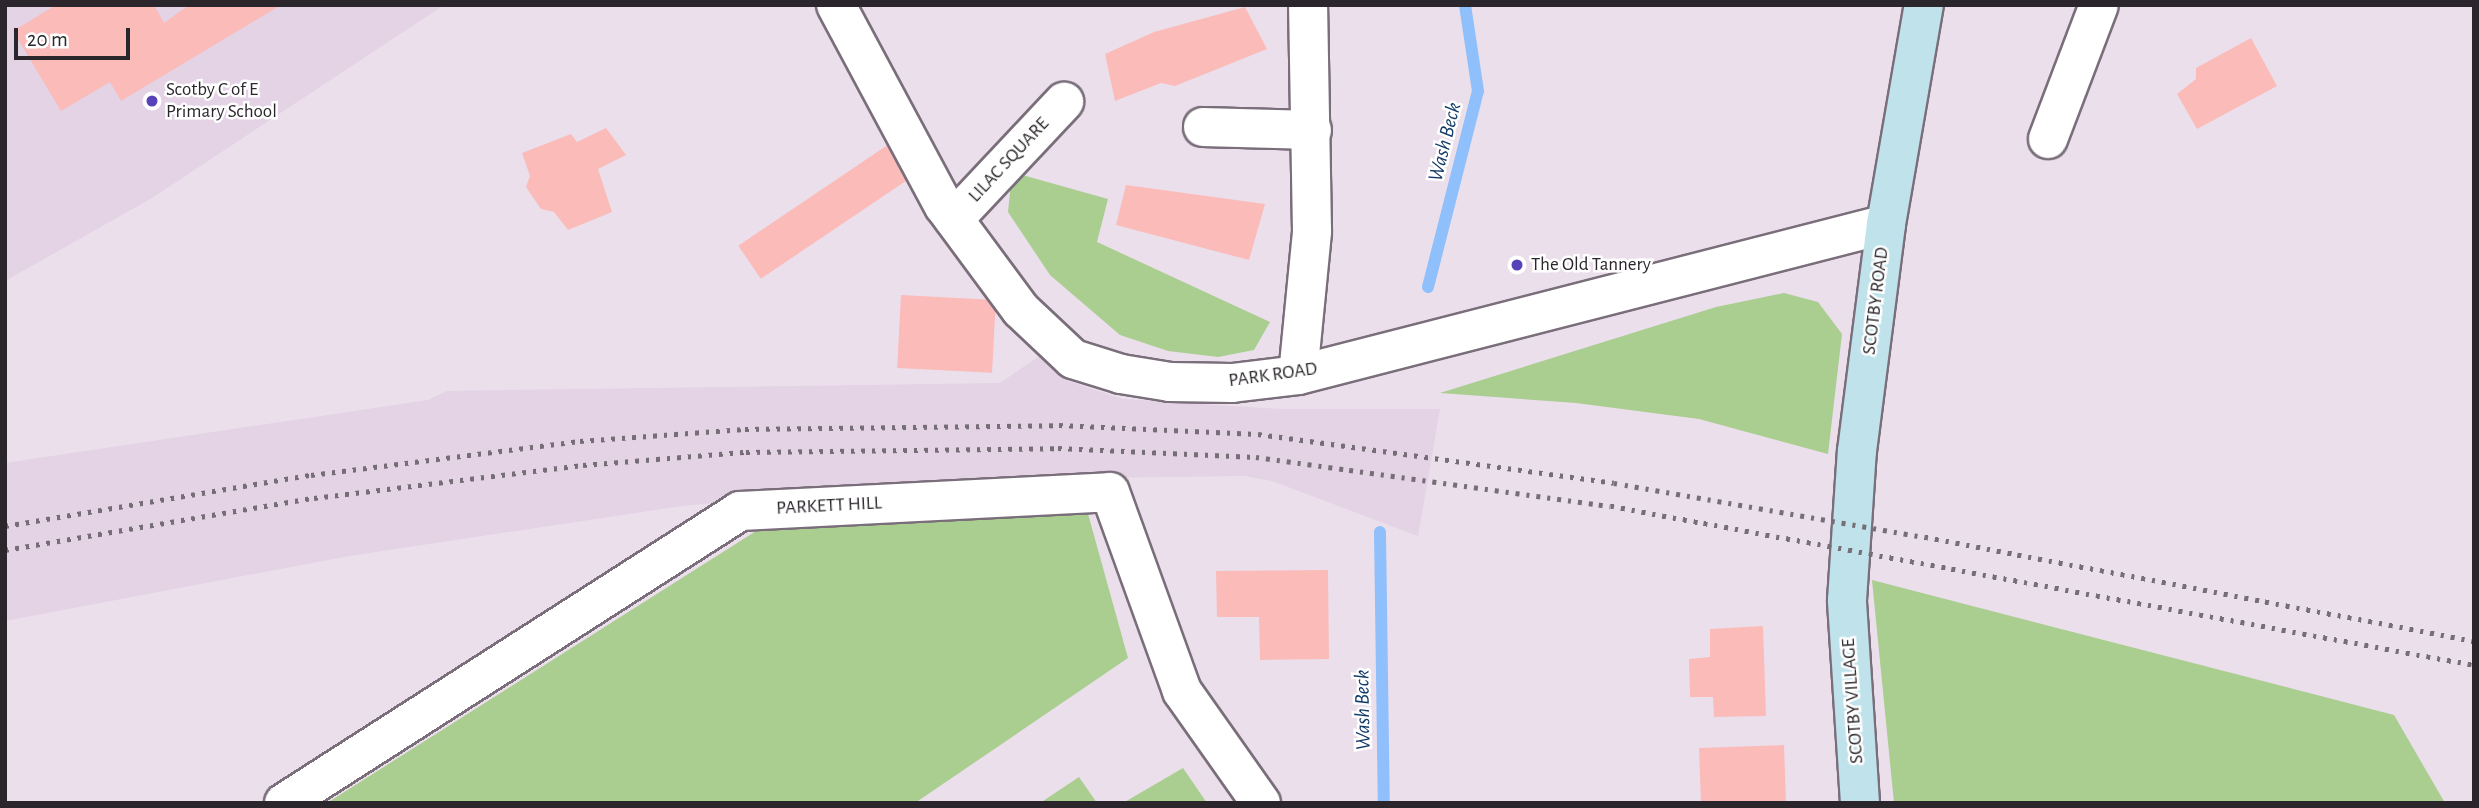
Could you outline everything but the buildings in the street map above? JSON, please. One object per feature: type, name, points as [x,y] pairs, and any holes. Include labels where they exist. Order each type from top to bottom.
[{"type":"street","name":"PARK ROAD","points":[[836,5],[954,219],[1021,310],[1073,359],[1121,374],[1170,382],[1232,383],[1298,375],[1886,224]]},
{"type":"street","points":[[1298,375],[1312,231],[1308,5]]},
{"type":"street","name":"SCOTBY ROAD","points":[[1847,600],[1857,451],[1886,224],[1924,5]]},
{"type":"street","points":[[2048,139],[2099,5]]},
{"type":"street","name":"LILAC SQUARE","points":[[954,219],[1064,102]]},
{"type":"street","points":[[1203,127],[1312,130]]},
{"type":"street","name":"PARKETT HILL","points":[[285,803],[740,511],[1110,492],[1182,691],[1261,803]]},
{"type":"street","name":"SCOTBY VILLAGE","points":[[1847,600],[1860,803]]},
{"type":"shaded area","name":"Scotby C of E Primary School","points":[[5,5],[444,5],[152,198],[5,281]]},
{"type":"shaded area","points":[[1041,355],[1068,381],[1122,399],[1282,409],[1440,409],[1418,536],[1272,481],[1244,476],[952,480],[682,506],[349,556],[5,621],[5,463],[428,400],[447,391],[1000,383]]},
{"type":"green space","points":[[1012,172],[1108,199],[1097,242],[1270,322],[1254,350],[1218,357],[1168,351],[1120,335],[1050,275],[1008,212]]},
{"type":"green space","points":[[1784,293],[1818,302],[1842,334],[1828,454],[1699,419],[1576,403],[1440,393],[1716,307]]},
{"type":"green space","points":[[1085,503],[1128,658],[915,803],[327,803],[786,512]]},
{"type":"green space","points":[[1872,580],[2394,715],[2445,803],[1894,803]]},
{"type":"green space","points":[[1183,768],[1207,803],[1123,803]]},
{"type":"green space","points":[[1079,777],[1097,803],[1040,803]]},
{"type":"waterway","name":"Wash Beck","points":[[1428,287],[1478,91],[1465,5]]},
{"type":"waterway","name":"Wash Beck","points":[[1380,532],[1384,803]]},
{"type":"railway","points":[[5,526],[311,475],[580,441],[745,429],[1059,425],[1258,434],[1614,483],[1925,537],[2474,641]]},
{"type":"railway","points":[[5,550],[314,498],[583,465],[746,452],[1058,448],[1256,457],[1611,506],[2474,665]]},
{"type":"place","name":"Scotby C of E Primary School","points":[[152,101]]},
{"type":"place","name":"The Old Tannery","points":[[1517,265]]}]
